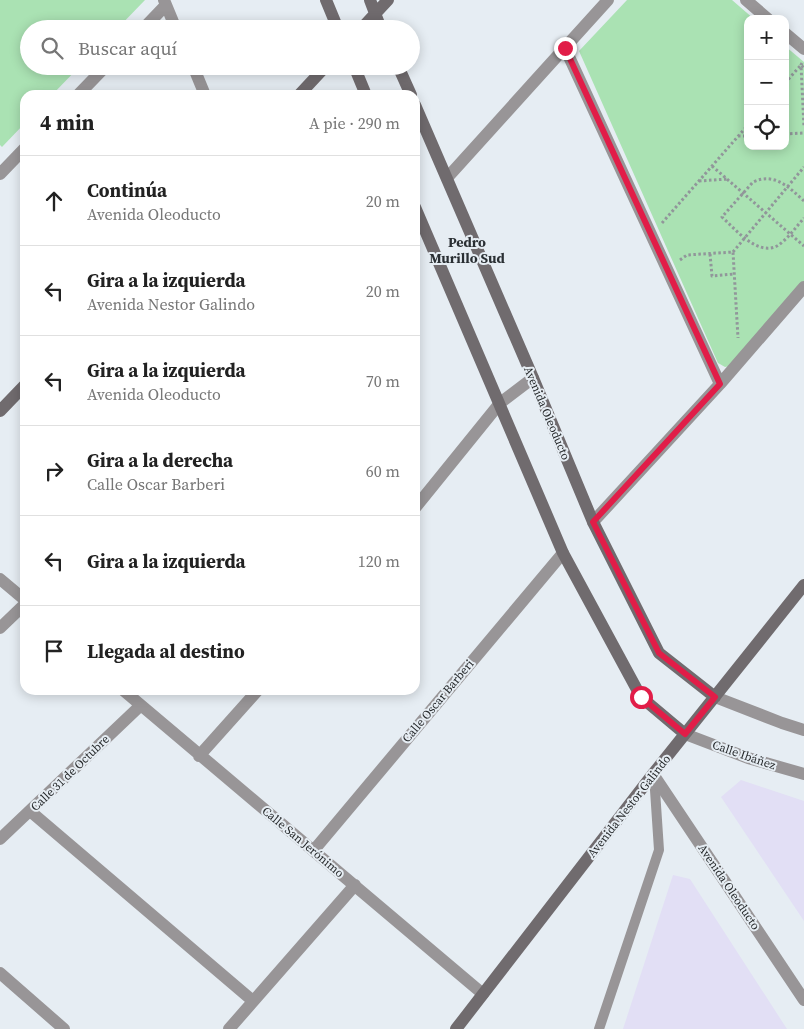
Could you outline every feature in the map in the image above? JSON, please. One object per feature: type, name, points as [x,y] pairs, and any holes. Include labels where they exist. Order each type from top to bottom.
[{"type":"street","points":[[326,0],[334,20]]},
{"type":"street","points":[[370,0],[377,20]]},
{"type":"street","points":[[369,20],[388,0]]},
{"type":"street","points":[[447,178],[608,0]]},
{"type":"street","points":[[746,0],[763,15]]},
{"type":"street","points":[[151,20],[165,3],[172,20]]},
{"type":"street","points":[[789,36],[804,49]]},
{"type":"street","points":[[565,48],[720,384]]},
{"type":"street","points":[[83,90],[97,75]]},
{"type":"street","points":[[197,75],[203,90]]},
{"type":"street","points":[[304,90],[318,75]]},
{"type":"street","points":[[358,75],[364,90]]},
{"type":"street","points":[[402,75],[409,90]]},
{"type":"street","name":"Avenida Oleoducto","points":[[420,116],[593,522],[659,653],[715,697]]},
{"type":"street","points":[[1,170],[20,153]]},
{"type":"street","points":[[420,219],[563,553],[641,697],[685,734]]},
{"type":"street","points":[[593,522],[720,384],[804,287]]},
{"type":"street","points":[[420,502],[500,403],[533,378]]},
{"type":"street","points":[[0,411],[20,390]]},
{"type":"street","name":"Calle Oscar Barberi","points":[[314,850],[563,553]]},
{"type":"street","points":[[0,579],[20,597]]},
{"type":"street","name":"Avenida Nestor Galindo","points":[[456,1029],[685,734],[804,585]]},
{"type":"street","points":[[0,628],[20,607]]},
{"type":"street","name":"Calle San Jerónimo","points":[[128,695],[483,994]]},
{"type":"street","points":[[199,756],[254,695]]},
{"type":"street","points":[[715,697],[782,724],[804,730]]},
{"type":"street","name":"Calle 31 de Octubre","points":[[0,839],[140,706]]},
{"type":"street","name":"Calle Ibáñez","points":[[685,734],[748,758],[804,774]]},
{"type":"street","name":"Avenida Oleoducto","points":[[654,774],[804,1000]]},
{"type":"street","points":[[30,811],[253,1001]]},
{"type":"street","points":[[229,1029],[355,885]]},
{"type":"street","points":[[0,973],[64,1029]]},
{"type":"lane","points":[[599,1029],[659,850],[654,774]]},
{"type":"path","points":[[789,78],[804,62]]},
{"type":"path","points":[[801,65],[804,127]]},
{"type":"path","points":[[665,231],[662,224],[744,129]]},
{"type":"path","points":[[789,134],[804,133]]},
{"type":"path","points":[[738,136],[744,136]]},
{"type":"path","points":[[712,166],[804,246]]},
{"type":"path","points":[[745,356],[738,351],[733,252],[804,167]]},
{"type":"path","points":[[699,181],[728,179]]},
{"type":"path","points":[[804,201],[788,186],[775,179],[760,179],[753,182],[722,217],[745,237],[758,246],[767,249],[778,246],[804,218]]},
{"type":"path","points":[[675,254],[678,262],[687,255],[733,252]]},
{"type":"path","points":[[710,254],[712,276],[734,274]]},
{"type":"shaded area","points":[[741,780],[804,801],[804,921],[721,797]]},
{"type":"shaded area","points":[[673,875],[690,879],[787,1029],[623,1029]]},
{"type":"green space","points":[[0,0],[145,0],[126,20],[20,20],[20,75],[71,75],[57,90],[20,90],[20,128],[2,147],[0,145]]},
{"type":"green space","points":[[627,0],[732,0],[749,15],[744,15],[744,150],[789,150],[789,49],[804,62],[804,281],[730,366],[725,367],[718,363],[579,51]]},
{"type":"district","name":"Pedro Murillo Sud","points":[[467,250]]},
{"type":"route","points":[[565,48],[720,384],[593,522],[659,653],[715,697],[685,734],[641,697]]}]
